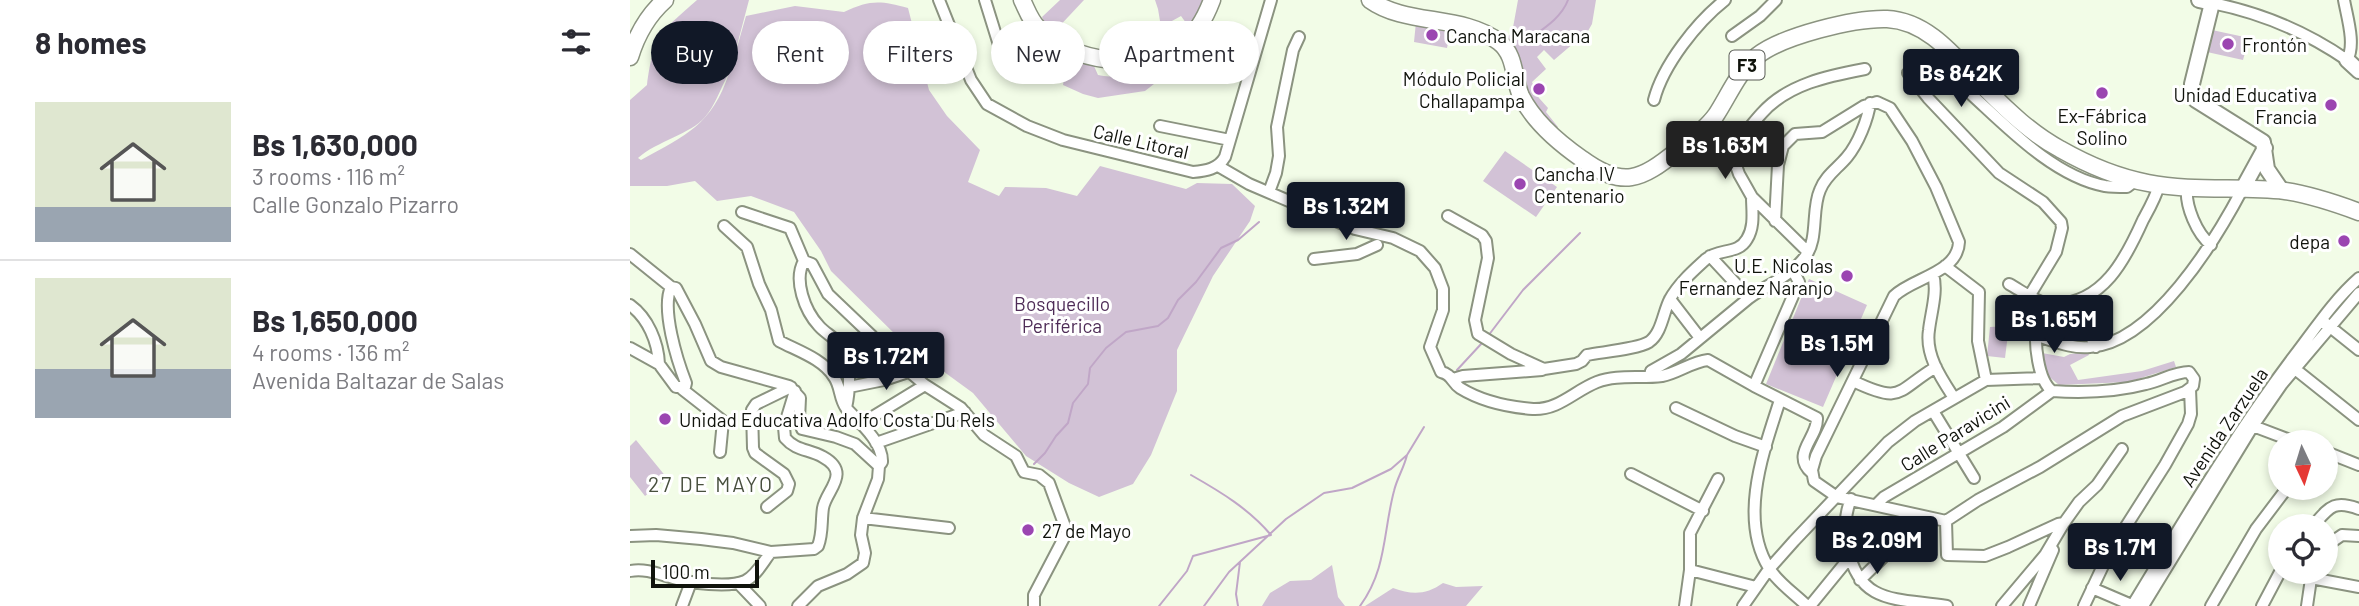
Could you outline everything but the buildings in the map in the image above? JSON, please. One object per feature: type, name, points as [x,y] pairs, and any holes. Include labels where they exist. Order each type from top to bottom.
[{"type":"highway","points":[[630,57],[640,30],[665,0]]},
{"type":"highway","points":[[1022,0],[1036,27],[1059,44],[1086,56],[1122,61],[1164,54],[1177,49],[1196,30],[1212,0]]},
{"type":"highway","name":"F3","points":[[1370,0],[1388,10],[1482,32],[1502,43],[1510,53],[1521,95],[1539,122],[1584,160],[1614,176],[1632,177],[1648,173],[1686,144],[1714,117],[1748,64],[1771,47],[1845,24],[1883,19],[1898,20],[1920,27],[1962,63],[2027,127],[2056,147],[2090,165],[2135,181],[2187,188],[2282,191],[2311,196],[2359,212]]},
{"type":"main road","points":[[2207,1],[2192,94],[2196,100],[2263,142],[2267,169],[2282,191]]},
{"type":"main road","points":[[2347,60],[2359,71]]},
{"type":"main road","points":[[2242,190],[2265,148]]},
{"type":"street","name":"Calle Litoral","points":[[939,0],[971,80],[987,104],[1027,126],[1063,140],[1181,170],[1203,172],[1218,166]]},
{"type":"street","points":[[985,0],[992,21]]},
{"type":"street","points":[[1271,0],[1225,157],[1218,166],[1237,178],[1354,229],[1381,234],[1412,245],[1429,259],[1440,279],[1444,299],[1441,320],[1430,347],[1441,372],[1450,375],[1457,386],[1480,399],[1534,409],[1556,405],[1597,382],[1665,375],[1707,360],[1817,418],[1804,458],[1812,473]]},
{"type":"street","points":[[1654,100],[1658,83],[1670,64],[1704,19],[1725,0]]},
{"type":"street","points":[[1732,37],[1776,0]]},
{"type":"street","points":[[2207,1],[2273,19],[2311,37],[2347,60],[2350,55],[2350,41],[2344,0]]},
{"type":"street","points":[[1269,192],[1278,164],[1279,115],[1293,50],[1299,37]]},
{"type":"street","points":[[1808,252],[1752,197],[1739,174],[1731,151],[1763,111],[1789,92],[1817,80],[1865,69]]},
{"type":"street","points":[[1908,73],[1928,98],[2000,173],[2043,202],[2061,222],[2063,228],[2056,252],[2030,295]]},
{"type":"street","points":[[1972,95],[2019,138],[2081,178],[2105,186],[2127,187],[2135,181]]},
{"type":"street","points":[[1775,221],[1778,165],[1783,146],[1795,134],[1822,132],[1870,103],[1883,104],[1890,108],[1912,141],[1936,187],[1959,245],[1956,254],[1945,266],[1894,296],[1816,456],[1812,473],[1814,481],[1836,497],[1946,522],[1978,500],[2040,467],[2122,416],[2190,389]]},
{"type":"street","points":[[1650,376],[1651,371],[1681,354],[1749,298],[1793,271],[1808,252],[1818,192],[1824,181],[1852,151],[1870,103]]},
{"type":"street","points":[[1160,126],[1230,140]]},
{"type":"street","points":[[2084,606],[2109,552],[2188,424],[2191,414],[2192,376],[2189,372],[2180,372],[2147,384],[2113,389],[2052,391],[2042,378],[2038,354],[2038,323],[2049,308],[2085,297],[2114,274],[2132,245],[2158,185]]},
{"type":"street","points":[[2187,188],[2188,204],[2198,228],[2211,245]]},
{"type":"street","points":[[2037,337],[2081,348],[2125,337],[2147,320],[2189,274],[2211,245],[2242,190]]},
{"type":"street","points":[[1453,379],[1576,364],[1587,355],[1635,347],[1650,341],[1655,336],[1670,299],[1686,277],[1710,256],[1735,250],[1746,241],[1753,226],[1752,197]]},
{"type":"street","points":[[742,212],[790,228],[804,261],[812,264],[828,294],[908,372],[965,412],[984,435],[1016,456],[1024,472],[1039,475],[1049,483],[1067,532],[1034,595],[1034,606]]},
{"type":"street","points":[[1448,216],[1482,235],[1486,241],[1488,258],[1475,320],[1476,331],[1510,354],[1544,369]]},
{"type":"street","points":[[724,226],[747,247],[771,310],[779,341],[817,360],[826,368],[834,377],[841,401],[876,443],[882,456],[878,479],[863,518],[863,563],[847,574],[818,586],[798,606]]},
{"type":"street","points":[[1314,259],[1357,254],[1377,245]]},
{"type":"street","points":[[630,254],[678,290],[711,361],[793,389],[800,398],[799,420],[802,429],[855,444],[879,466]]},
{"type":"street","points":[[1710,256],[1749,298]]},
{"type":"street","points":[[804,261],[800,267],[800,288],[817,324],[840,345],[846,360],[849,387],[846,408]]},
{"type":"street","points":[[1945,266],[1979,292],[1978,341],[1986,380]]},
{"type":"street","points":[[1754,386],[1799,282],[1793,271]]},
{"type":"street","points":[[1933,274],[1934,295],[1928,344],[1936,367],[1954,398]]},
{"type":"street","name":"Avenida Zarzuela","points":[[2132,606],[2261,399],[2326,323],[2359,278]]},
{"type":"street","points":[[2009,284],[2081,329],[2094,340],[2096,346]]},
{"type":"street","points":[[671,287],[668,307],[676,357],[686,383],[682,388]]},
{"type":"street","name":"Avenida Zarzuela","points":[[2326,323],[2359,293]]},
{"type":"street","points":[[1670,299],[1700,338]]},
{"type":"street","points":[[630,305],[642,313],[656,345],[659,364],[673,385],[682,388],[723,421],[720,452]]},
{"type":"street","points":[[2326,323],[2359,350]]},
{"type":"street","points":[[630,348],[659,364]]},
{"type":"street","points":[[2291,366],[2359,420]]},
{"type":"street","name":"Avenida Zarzuela","points":[[2143,606],[2291,366]]},
{"type":"street","points":[[1853,381],[1888,395],[1903,391],[1936,367]]},
{"type":"street","points":[[849,387],[908,372]]},
{"type":"street","points":[[1743,606],[1769,569],[1888,442],[1915,421],[1986,380],[2042,378]]},
{"type":"street","points":[[861,424],[925,385]]},
{"type":"street","points":[[767,508],[787,491],[789,484],[783,474],[755,453],[752,410],[760,401],[793,389]]},
{"type":"street","points":[[630,536],[656,535],[722,542],[771,552],[814,549],[818,546],[823,507],[836,482],[836,474],[829,461],[797,449],[785,438],[784,427],[793,389]]},
{"type":"street","name":"Calle Paravicini","points":[[1876,505],[1884,497],[2003,427],[2052,391]]},
{"type":"street","points":[[1780,400],[1766,447],[1756,497],[1756,531],[1769,569],[1808,606],[1850,557]]},
{"type":"street","points":[[1676,408],[1735,436],[1766,447]]},
{"type":"street","points":[[1933,411],[1974,478]]},
{"type":"street","points":[[876,443],[965,412]]},
{"type":"street","points":[[2253,426],[2268,432]]},
{"type":"street","points":[[2002,606],[2122,449]]},
{"type":"street","points":[[2338,457],[2359,465]]},
{"type":"street","points":[[1631,474],[1703,511]]},
{"type":"street","points":[[1685,606],[1690,570],[1690,533],[1718,479]]},
{"type":"street","points":[[1851,499],[1845,533],[1850,557],[1860,580],[1867,588],[1878,594],[1947,606]]},
{"type":"street","points":[[2211,606],[2256,529],[2278,500]]},
{"type":"street","points":[[2323,514],[2341,503],[2359,509]]},
{"type":"street","points":[[1860,580],[1924,517]]},
{"type":"street","points":[[863,518],[948,528]]},
{"type":"street","points":[[1946,522],[1947,555],[1985,555],[2064,523]]},
{"type":"street","points":[[2338,538],[2359,536]]},
{"type":"street","points":[[2029,606],[2053,550],[2052,544]]},
{"type":"street","points":[[630,571],[649,571],[691,582],[738,583],[755,573],[771,552]]},
{"type":"street","points":[[1690,570],[1756,587]]},
{"type":"street","points":[[682,606],[691,582]]},
{"type":"street","points":[[2338,582],[2359,587]]},
{"type":"street","points":[[738,583],[760,606]]},
{"type":"street","points":[[2262,606],[2274,584]]},
{"type":"street","points":[[2307,606],[2310,584]]},
{"type":"street","points":[[2092,588],[2132,606]]},
{"type":"green space","name":"Bosquecillo Periférica","points":[[697,0],[749,0],[738,42],[738,21],[674,21]]},
{"type":"green space","points":[[1060,0],[1084,0],[1064,21],[1044,21],[1042,17]]},
{"type":"green space","points":[[1155,0],[1205,0],[1193,21],[1185,21],[1181,16],[1172,21],[1160,21]]},
{"type":"green space","points":[[1518,0],[1596,0],[1592,24],[1588,31],[1554,60],[1544,50],[1537,57],[1546,69],[1532,82],[1539,98],[1548,108],[1546,112],[1558,127],[1555,131],[1530,101],[1518,60],[1507,37],[1512,33]]},
{"type":"green space","name":"Bosquecillo Periférica","points":[[875,2],[890,4],[908,8],[911,21],[863,21],[863,84],[927,84],[947,116],[980,150],[968,182],[999,196],[1005,187],[1046,188],[1077,196],[1100,166],[1186,189],[1197,183],[1232,184],[1255,206],[1250,221],[1213,276],[1177,350],[1177,391],[1151,455],[1133,484],[1099,497],[1069,483],[1026,456],[973,393],[903,342],[831,271],[821,251],[794,212],[751,196],[717,201],[695,181],[667,186],[630,186],[630,100],[647,85],[651,65],[651,84],[724,84],[712,107],[699,123],[646,152],[638,158],[641,160],[695,127],[706,117],[722,91],[725,84],[738,84],[738,44],[746,16],[795,6],[844,12]]},
{"type":"green space","name":"Cancha Maracana","points":[[1416,22],[1451,28],[1447,48],[1414,42]]},
{"type":"green space","name":"Frontón","points":[[2212,30],[2249,38],[2243,60],[2207,52]]},
{"type":"green space","points":[[1085,64],[1094,66],[1099,75],[1099,84],[1154,84],[1145,91],[1098,98],[1063,85],[1085,84]]},
{"type":"green space","name":"Cancha IV Centenario","points":[[1505,151],[1557,187],[1536,217],[1483,181]]},
{"type":"green space","points":[[1809,279],[1867,305],[1823,407],[1766,384]]},
{"type":"green space","points":[[2051,315],[2078,328],[2071,341],[2044,328]]},
{"type":"green space","points":[[2009,326],[2005,358],[1987,356],[1990,327]]},
{"type":"green space","points":[[2088,352],[2089,355],[2070,365],[2078,380],[2142,371],[2174,361],[2176,367],[2128,382],[2059,385],[2047,375],[2042,353],[2064,357]]},
{"type":"green space","points":[[636,440],[667,478],[645,496],[630,477],[630,446]]},
{"type":"green space","points":[[1332,565],[1338,597],[1345,606],[1262,606],[1270,593],[1290,581],[1311,580]]},
{"type":"green space","points":[[1443,583],[1456,587],[1483,586],[1466,606],[1365,606],[1393,588],[1419,593]]},
{"type":"waterway","points":[[1525,42],[1556,18],[1568,0]]},
{"type":"waterway","points":[[1034,464],[1068,423],[1073,403],[1088,384],[1090,368],[1106,348],[1126,332],[1158,326],[1168,318],[1178,300],[1196,282],[1221,248],[1238,240],[1259,222]]},
{"type":"waterway","points":[[1488,336],[1523,290],[1580,233]]},
{"type":"waterway","points":[[1457,370],[1482,343]]},
{"type":"waterway","points":[[1204,606],[1229,572],[1286,519],[1324,493],[1352,488],[1391,469],[1407,455],[1424,427]]},
{"type":"waterway","points":[[1360,606],[1369,592],[1380,564],[1390,506],[1407,455]]},
{"type":"waterway","points":[[1159,606],[1187,571],[1193,556],[1271,535],[1244,509],[1191,475]]},
{"type":"waterway","points":[[1238,606],[1236,594],[1240,562]]},
{"type":"place","name":"Cancha Maracana","points":[[1432,35]]},
{"type":"place","name":"Frontón","points":[[2228,44]]},
{"type":"place","name":"Módulo Policial Challapampa","points":[[1539,89]]},
{"type":"place","name":"Ex-Fábrica Solino","points":[[2102,93]]},
{"type":"place","name":"Unidad Educativa Francia","points":[[2331,105]]},
{"type":"place","name":"Cancha IV Centenario","points":[[1520,184]]},
{"type":"place","name":"depa","points":[[2344,241]]},
{"type":"place","name":"U.E. Nicolas Fernandez Naranjo","points":[[1847,276]]},
{"type":"place","name":"Unidad Educativa Adolfo Costa Du Rels","points":[[665,419]]},
{"type":"place","name":"27 de Mayo","points":[[1028,530]]},
{"type":"district","name":"27 DE MAYO","points":[[711,483]]}]
